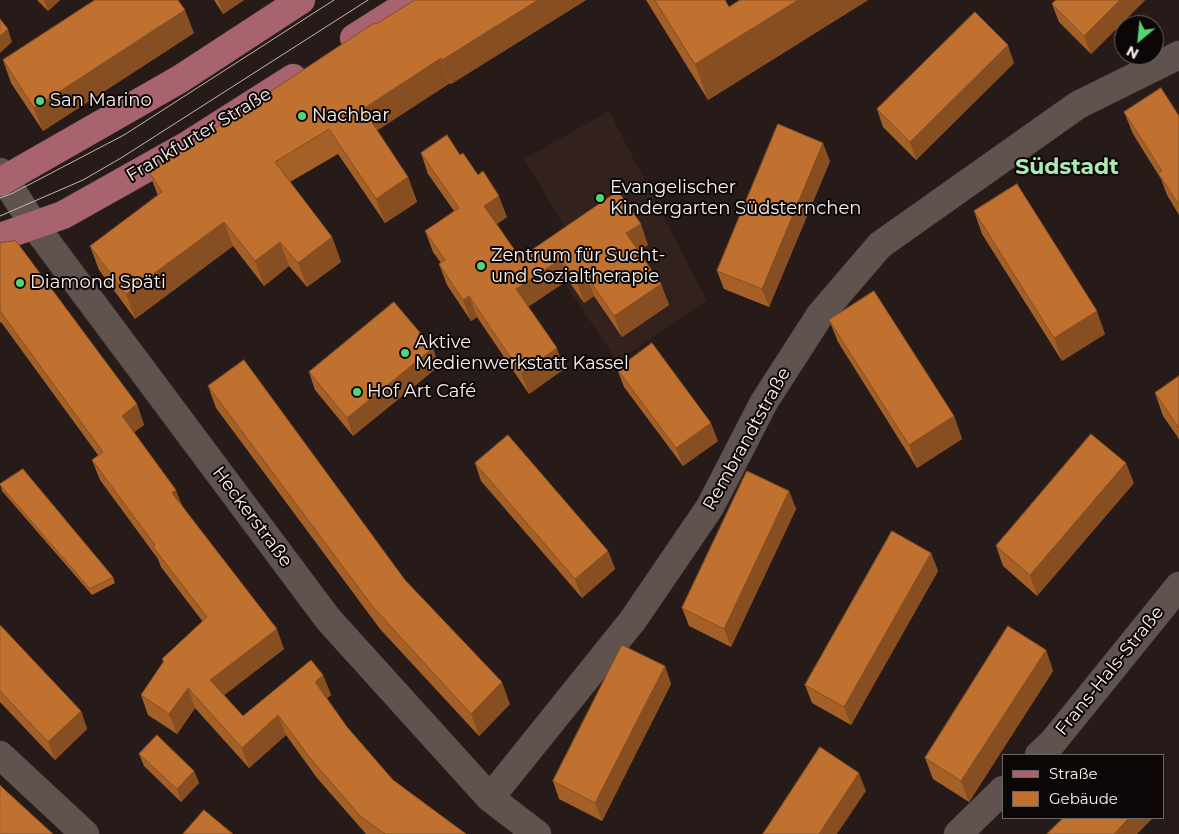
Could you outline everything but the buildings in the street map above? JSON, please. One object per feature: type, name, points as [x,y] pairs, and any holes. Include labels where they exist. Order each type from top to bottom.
[{"type":"main road","points":[[1,178],[180,78],[301,0]]},
{"type":"main road","points":[[337,50],[414,0]]},
{"type":"main road","name":"Frankfurter Straße","points":[[0,237],[63,215],[186,146],[312,66]]},
{"type":"street","name":"Rembrandtstraße","points":[[490,798],[633,620],[710,507],[764,402],[820,315],[880,245],[1078,105],[1179,55]]},
{"type":"street","name":"Heckerstraße","points":[[1,178],[328,619],[490,798],[537,834]]},
{"type":"street","name":"Frans-Hals-Straße","points":[[1040,754],[1052,743],[1179,586]]},
{"type":"street","points":[[0,755],[85,834]]},
{"type":"street","points":[[958,834],[1002,791]]},
{"type":"shaded area","name":"Evangelischer Kindergarten Südsternchen","points":[[609,111],[707,301],[617,361],[545,254],[570,236],[524,159]]},
{"type":"tram line","points":[[0,198],[124,135],[334,0]]},
{"type":"tram line","points":[[0,216],[83,180],[121,158],[368,0]]},
{"type":"place","name":"San Marino","points":[[40,101]]},
{"type":"place","name":"Nachbar","points":[[302,116]]},
{"type":"place","name":"Evangelischer Kindergarten Südsternchen","points":[[600,198]]},
{"type":"place","name":"Zentrum für Sucht- und Sozialtherapie","points":[[481,266]]},
{"type":"place","name":"Diamond Späti","points":[[20,283]]},
{"type":"place","name":"Aktive Medienwerkstatt Kassel","points":[[405,353]]},
{"type":"place","name":"Hof Art Café","points":[[357,392]]},
{"type":"district","name":"Südstadt","points":[[1067,168]]}]
